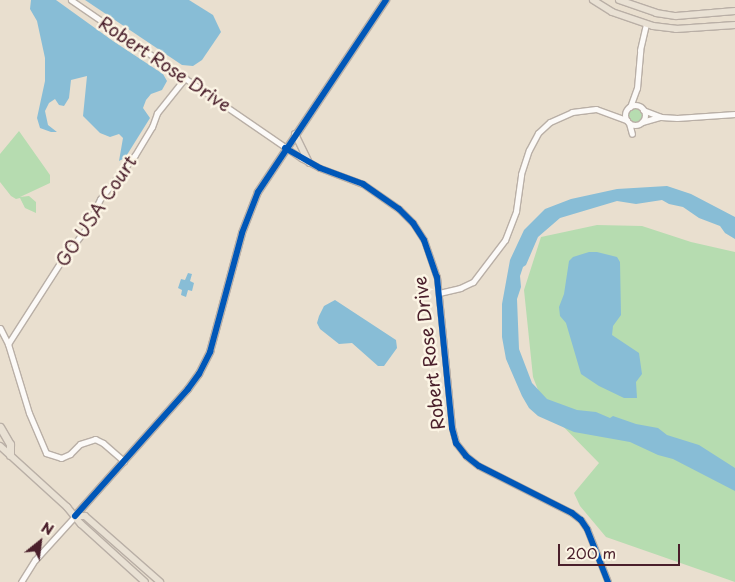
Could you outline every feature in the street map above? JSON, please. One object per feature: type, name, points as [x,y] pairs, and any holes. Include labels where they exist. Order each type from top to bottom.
[{"type":"highway","points":[[0,427],[10,444],[10,455]]},
{"type":"main road","points":[[75,516],[188,389],[206,360],[218,326],[250,211],[258,192],[386,0]]},
{"type":"main road","points":[[593,0],[612,12],[646,24],[676,29],[735,25]]},
{"type":"main road","points":[[619,0],[656,13],[676,16],[735,11]]},
{"type":"main road","points":[[295,134],[309,163]]},
{"type":"main road","points":[[0,446],[75,516],[80,524],[145,582]]},
{"type":"main road","points":[[75,516],[85,516],[160,582]]},
{"type":"street","name":"Robert Rose Drive","points":[[71,0],[309,163],[363,184],[399,209],[413,223],[424,240],[431,256],[439,293],[452,428],[456,442],[466,456],[479,466],[572,514],[587,529],[608,582]]},
{"type":"street","points":[[637,88],[645,116],[634,134],[628,121],[629,108],[637,88],[640,50],[646,24]]},
{"type":"street","name":"GO USA Court","points":[[8,344],[60,263],[85,230],[100,199],[135,155],[152,127],[157,113],[185,78]]},
{"type":"street","points":[[612,112],[636,105],[661,117]]},
{"type":"street","points":[[439,293],[460,288],[473,282],[505,240],[516,211],[524,162],[538,133],[550,122],[572,112],[596,109],[612,112],[628,121],[641,123],[661,117],[707,117],[735,114]]},
{"type":"street","points":[[0,328],[8,344],[29,413],[46,453],[61,458],[70,454],[80,444],[95,439],[103,443],[124,461]]},
{"type":"street","points":[[21,582],[35,560],[75,516]]},
{"type":"green space","points":[[635,107],[643,115],[635,123],[627,115]]},
{"type":"green space","points":[[19,131],[50,175],[50,183],[20,197],[29,196],[36,202],[36,213],[25,208],[20,198],[16,199],[11,196],[0,182],[0,154]]},
{"type":"green space","points":[[597,225],[642,226],[691,242],[735,252],[735,582],[606,537],[580,506],[574,493],[599,463],[545,408],[533,377],[524,290],[541,237]]},
{"type":"water","points":[[31,0],[56,0],[163,74],[167,81],[162,90],[151,94],[146,100],[143,108],[150,118],[125,158],[119,161],[123,138],[119,134],[110,137],[100,133],[83,116],[87,76],[71,80],[69,98],[64,106],[59,105],[55,99],[49,103],[45,111],[48,125],[57,132],[40,128],[37,118],[45,81],[45,58],[37,21],[30,9]]},
{"type":"water","points":[[85,0],[189,0],[213,15],[221,32],[202,60],[193,66],[182,65]]},
{"type":"water","points":[[667,186],[691,194],[735,217],[735,239],[725,233],[720,226],[699,218],[683,207],[669,204],[662,200],[636,204],[617,201],[560,218],[538,237],[520,276],[521,287],[517,299],[519,349],[532,383],[547,399],[577,410],[596,412],[610,418],[613,416],[636,424],[658,428],[667,435],[699,445],[735,468],[735,491],[673,459],[658,455],[630,442],[574,432],[538,416],[529,408],[522,396],[506,359],[502,337],[502,304],[510,260],[524,230],[545,209],[571,199],[617,189]]},
{"type":"water","points":[[589,252],[617,257],[620,262],[621,315],[613,326],[612,335],[639,353],[642,374],[636,382],[637,398],[624,398],[599,386],[581,374],[566,323],[560,316],[559,307],[564,294],[569,261],[573,257]]},
{"type":"water","points":[[188,273],[192,274],[190,281],[194,283],[192,291],[188,290],[186,297],[181,295],[182,290],[178,288],[181,279],[185,280]]},
{"type":"water","points":[[335,300],[396,340],[397,348],[384,366],[378,366],[352,343],[339,344],[320,329],[317,323],[324,306]]},
{"type":"cycle path","points":[[75,516],[188,389],[199,374],[210,352],[242,233],[258,192],[386,0]]},
{"type":"cycle path","points":[[285,148],[320,168],[363,184],[399,209],[413,223],[424,240],[437,277],[452,428],[456,443],[466,456],[479,466],[572,513],[581,520],[587,529],[608,582]]}]
